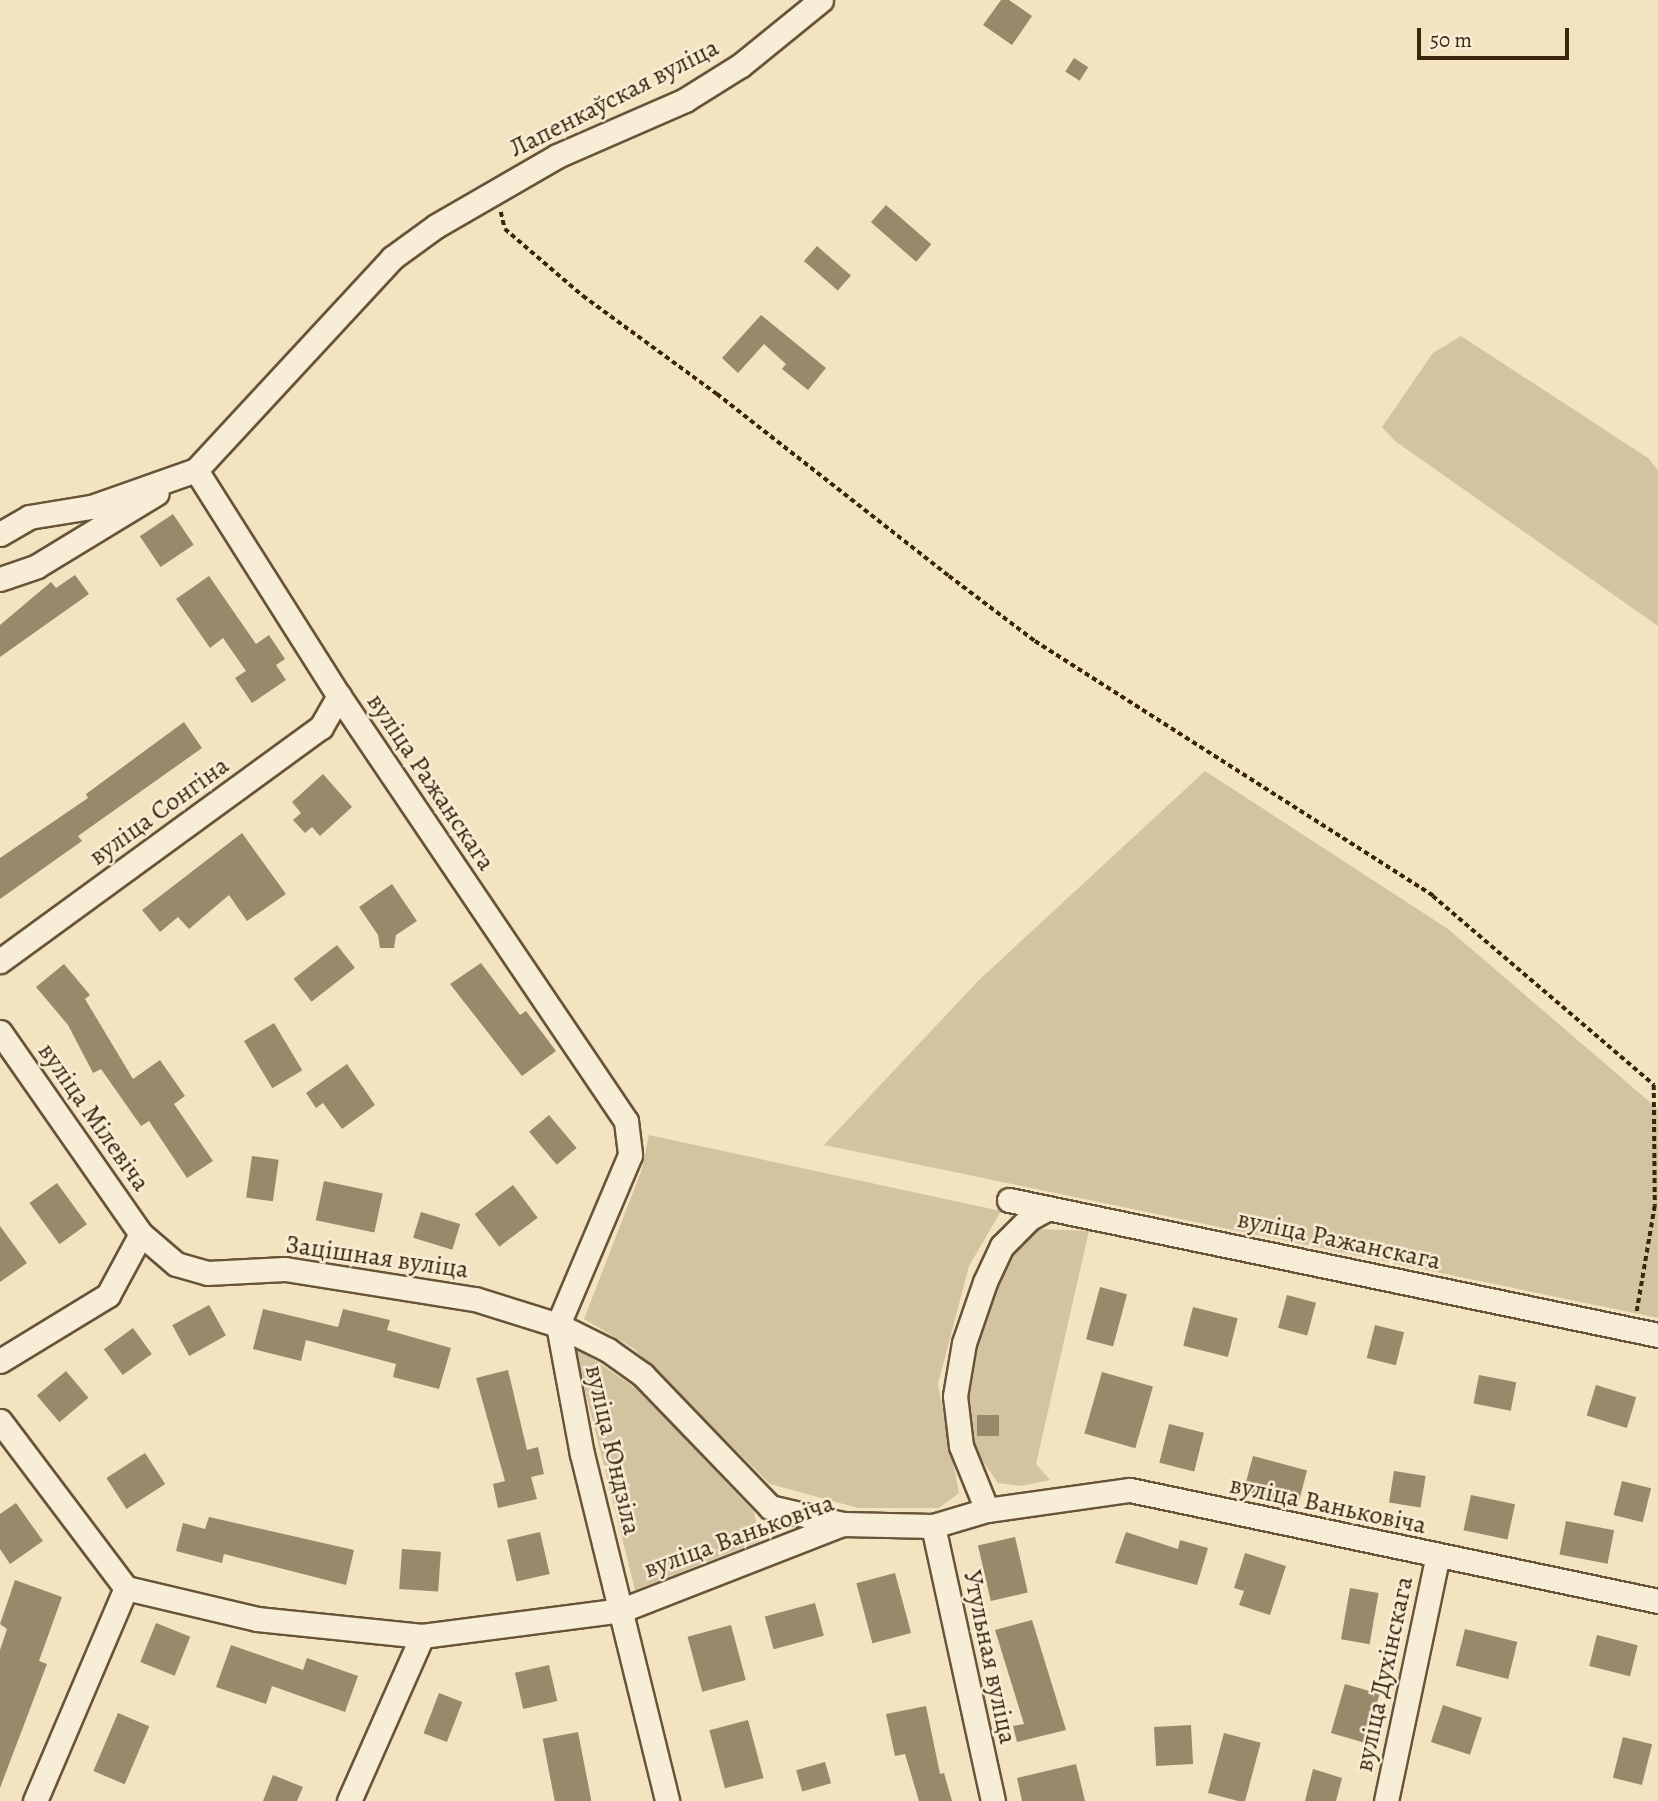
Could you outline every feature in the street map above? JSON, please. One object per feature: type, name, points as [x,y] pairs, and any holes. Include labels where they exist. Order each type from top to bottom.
[{"type":"street","name":"Лапенкаўская вуліца","points":[[196,470],[392,258],[496,190],[557,156],[685,100],[741,65],[821,0]]},
{"type":"street","points":[[0,534],[29,517],[91,508],[196,470]]},
{"type":"street","points":[[0,579],[37,566],[196,470]]},
{"type":"street","name":"вуліца Ражанскага","points":[[196,470],[339,696],[626,1121],[630,1155],[558,1325]]},
{"type":"street","name":"вуліца Сонгіна","points":[[0,961],[321,727],[339,696]]},
{"type":"street","name":"вуліца Мілевіча","points":[[0,1032],[141,1234]]},
{"type":"street","name":"вуліца Ражанскага","points":[[1009,1200],[1658,1335]]},
{"type":"street","points":[[987,1510],[960,1433],[955,1396],[964,1343],[985,1282],[1002,1246],[1030,1218],[1049,1208]]},
{"type":"street","points":[[0,1361],[108,1295],[141,1234]]},
{"type":"street","name":"Зацішная вуліца","points":[[141,1234],[176,1264],[207,1273],[285,1269],[475,1299],[558,1325],[608,1350],[643,1375],[770,1507],[843,1524]]},
{"type":"street","name":"вуліца Юндзіла","points":[[558,1325],[582,1454],[667,1801]]},
{"type":"street","points":[[0,1421],[126,1588],[35,1801]]},
{"type":"street","name":"вуліца Ваньковіча","points":[[126,1588],[257,1619],[422,1636],[622,1610],[843,1524],[933,1525],[987,1510],[1130,1490],[1437,1558],[1658,1601]]},
{"type":"street","name":"Утульная вуліца","points":[[933,1525],[993,1801]]},
{"type":"street","name":"вуліца Духінскага","points":[[1386,1801],[1437,1558]]},
{"type":"street","points":[[349,1801],[422,1636]]},
{"type":"path","points":[[496,190],[505,229],[583,296],[717,394],[1035,641],[1433,896],[1654,1085],[1655,1206],[1634,1330]]},
{"type":"shaded area","points":[[1461,336],[1648,458],[1658,470],[1658,626],[1395,441],[1382,427],[1433,353]]},
{"type":"shaded area","points":[[1205,771],[1448,929],[1658,1109],[1658,1318],[824,1145],[978,981]]},
{"type":"shaded area","points":[[649,1135],[1001,1211],[969,1266],[938,1384],[959,1493],[939,1508],[858,1508],[770,1484],[633,1348],[584,1319],[642,1169]]},
{"type":"shaded area","points":[[1039,1229],[1089,1231],[1036,1464],[1050,1480],[1021,1486],[998,1483],[977,1453],[963,1399],[973,1339],[1008,1255]],"holes":[[[998,1415],[999,1436],[978,1436],[977,1416]]]},
{"type":"shaded area","points":[[574,1346],[640,1391],[754,1512],[760,1541],[635,1590]]},
{"type":"building","points":[[1001,0],[1009,0],[1032,16],[1012,45],[983,25]]},
{"type":"building","points":[[1074,58],[1088,67],[1080,81],[1065,71]]},
{"type":"building","points":[[886,205],[931,244],[916,262],[871,222]]},
{"type":"building","points":[[817,246],[851,276],[838,291],[804,261]]},
{"type":"building","points":[[761,315],[826,368],[808,390],[782,369],[786,364],[764,344],[738,373],[722,358]]},
{"type":"building","points":[[173,514],[194,545],[161,567],[140,536]]},
{"type":"building","points":[[75,575],[89,594],[0,657],[0,625],[51,582],[56,588]]},
{"type":"building","points":[[209,576],[256,644],[269,635],[285,659],[276,665],[286,680],[252,703],[235,678],[246,671],[223,638],[210,648],[176,599]]},
{"type":"building","points":[[184,722],[202,748],[78,836],[82,841],[0,899],[0,858],[88,798],[86,794]]},
{"type":"building","points":[[323,774],[352,807],[320,836],[312,827],[305,833],[293,820],[301,813],[292,802]]},
{"type":"building","points":[[242,833],[286,894],[247,921],[229,895],[189,929],[178,917],[160,932],[142,910]]},
{"type":"building","points":[[392,884],[417,921],[396,935],[394,948],[380,948],[378,935],[359,907]]},
{"type":"building","points":[[337,945],[355,968],[312,1002],[294,979]]},
{"type":"building","points":[[481,963],[520,1015],[526,1011],[556,1051],[522,1076],[450,984]]},
{"type":"building","points":[[64,964],[90,995],[85,999],[133,1079],[160,1060],[185,1096],[174,1104],[213,1161],[187,1178],[149,1121],[141,1126],[101,1069],[93,1073],[68,1025],[36,987]]},
{"type":"building","points":[[274,1023],[302,1070],[272,1088],[244,1041]]},
{"type":"building","points":[[347,1064],[375,1105],[342,1129],[323,1103],[316,1108],[306,1093]]},
{"type":"building","points":[[549,1115],[577,1148],[557,1165],[529,1132]]},
{"type":"building","points":[[252,1156],[279,1160],[273,1201],[246,1198]]},
{"type":"building","points":[[324,1181],[383,1193],[374,1233],[316,1220]]},
{"type":"building","points":[[57,1183],[87,1224],[59,1244],[29,1203]]},
{"type":"building","points":[[513,1185],[538,1218],[499,1247],[475,1214]]},
{"type":"building","points":[[421,1212],[460,1224],[452,1250],[413,1238]]},
{"type":"building","points":[[0,1226],[27,1263],[0,1282]]},
{"type":"building","points":[[1100,1287],[1127,1294],[1113,1346],[1086,1339]]},
{"type":"building","points":[[1287,1295],[1316,1303],[1307,1336],[1278,1328]]},
{"type":"building","points":[[209,1305],[226,1336],[189,1356],[172,1325]]},
{"type":"building","points":[[1193,1307],[1238,1318],[1228,1357],[1183,1346]]},
{"type":"building","points":[[263,1309],[338,1327],[343,1309],[390,1320],[387,1330],[451,1348],[439,1389],[393,1377],[396,1364],[306,1340],[301,1361],[253,1349]]},
{"type":"building","points":[[1375,1325],[1404,1332],[1396,1365],[1367,1358]]},
{"type":"building","points":[[133,1328],[152,1354],[123,1375],[104,1349]]},
{"type":"building","points":[[508,1370],[527,1450],[538,1447],[544,1474],[531,1477],[537,1499],[498,1508],[493,1484],[505,1481],[476,1378]]},
{"type":"building","points":[[66,1371],[88,1398],[59,1422],[37,1395]]},
{"type":"building","points":[[1102,1372],[1153,1387],[1135,1448],[1084,1434]]},
{"type":"building","points":[[1479,1375],[1516,1382],[1511,1411],[1473,1403]]},
{"type":"building","points":[[1596,1385],[1636,1397],[1627,1428],[1587,1416]]},
{"type":"building","points":[[977,1415],[999,1415],[999,1436],[977,1436]]},
{"type":"building","points":[[1169,1424],[1204,1433],[1194,1472],[1159,1463]]},
{"type":"building","points":[[145,1453],[165,1484],[127,1509],[106,1478]]},
{"type":"building","points":[[1253,1456],[1307,1470],[1298,1505],[1244,1491]]},
{"type":"building","points":[[1394,1471],[1426,1476],[1421,1508],[1389,1503]]},
{"type":"building","points":[[1622,1481],[1651,1488],[1643,1522],[1614,1515]]},
{"type":"building","points":[[1471,1495],[1515,1504],[1508,1540],[1464,1530]]},
{"type":"building","points":[[16,1503],[43,1541],[10,1564],[0,1549],[0,1514]]},
{"type":"building","points":[[209,1517],[354,1550],[346,1585],[224,1554],[222,1563],[176,1551],[183,1523],[205,1529]]},
{"type":"building","points":[[1566,1521],[1614,1530],[1608,1564],[1560,1554]]},
{"type":"building","points":[[540,1532],[550,1574],[517,1582],[507,1540]]},
{"type":"building","points":[[1126,1532],[1178,1549],[1180,1540],[1208,1548],[1197,1585],[1115,1563]]},
{"type":"building","points":[[1015,1537],[1028,1593],[991,1601],[978,1546]]},
{"type":"building","points":[[402,1549],[441,1552],[438,1592],[399,1589]]},
{"type":"building","points":[[1245,1553],[1286,1566],[1270,1615],[1239,1605],[1244,1591],[1234,1588]]},
{"type":"building","points":[[895,1573],[911,1633],[872,1643],[856,1583]]},
{"type":"building","points":[[15,1580],[62,1597],[39,1661],[47,1664],[0,1788],[0,1650],[7,1629],[0,1624]]},
{"type":"building","points":[[1350,1588],[1379,1593],[1370,1644],[1341,1639]]},
{"type":"building","points":[[815,1603],[824,1636],[774,1649],[765,1616]]},
{"type":"building","points":[[1032,1620],[1066,1730],[1017,1742],[1013,1726],[1024,1724],[995,1630]]},
{"type":"building","points":[[156,1623],[190,1637],[175,1676],[140,1662]]},
{"type":"building","points":[[731,1625],[746,1680],[702,1692],[688,1637]]},
{"type":"building","points":[[1465,1629],[1517,1642],[1508,1679],[1456,1666]]},
{"type":"building","points":[[1597,1635],[1638,1645],[1630,1676],[1589,1666]]},
{"type":"building","points":[[231,1645],[303,1670],[307,1658],[358,1676],[345,1712],[272,1686],[266,1704],[216,1687]]},
{"type":"building","points":[[549,1665],[557,1701],[523,1709],[515,1673]]},
{"type":"building","points":[[1345,1684],[1380,1694],[1366,1743],[1331,1733]]},
{"type":"building","points":[[439,1693],[462,1702],[447,1742],[424,1733]]},
{"type":"building","points":[[1443,1705],[1482,1718],[1470,1755],[1431,1742]]},
{"type":"building","points":[[926,1706],[940,1774],[944,1773],[952,1801],[919,1801],[905,1754],[895,1756],[886,1714]]},
{"type":"building","points":[[118,1713],[149,1726],[125,1784],[93,1771]]},
{"type":"building","points":[[748,1720],[764,1778],[725,1788],[709,1730]]},
{"type":"building","points":[[1191,1725],[1193,1764],[1156,1766],[1154,1727]]},
{"type":"building","points":[[578,1732],[591,1801],[555,1801],[543,1739]]},
{"type":"building","points":[[1224,1733],[1261,1743],[1245,1801],[1208,1793]]},
{"type":"building","points":[[1623,1737],[1652,1744],[1642,1785],[1613,1778]]},
{"type":"building","points":[[825,1762],[831,1783],[802,1791],[796,1770]]},
{"type":"building","points":[[1076,1764],[1085,1801],[1022,1801],[1017,1778]]},
{"type":"building","points":[[1313,1769],[1342,1778],[1336,1801],[1305,1801]]},
{"type":"building","points":[[273,1775],[303,1787],[297,1801],[263,1801]]}]
